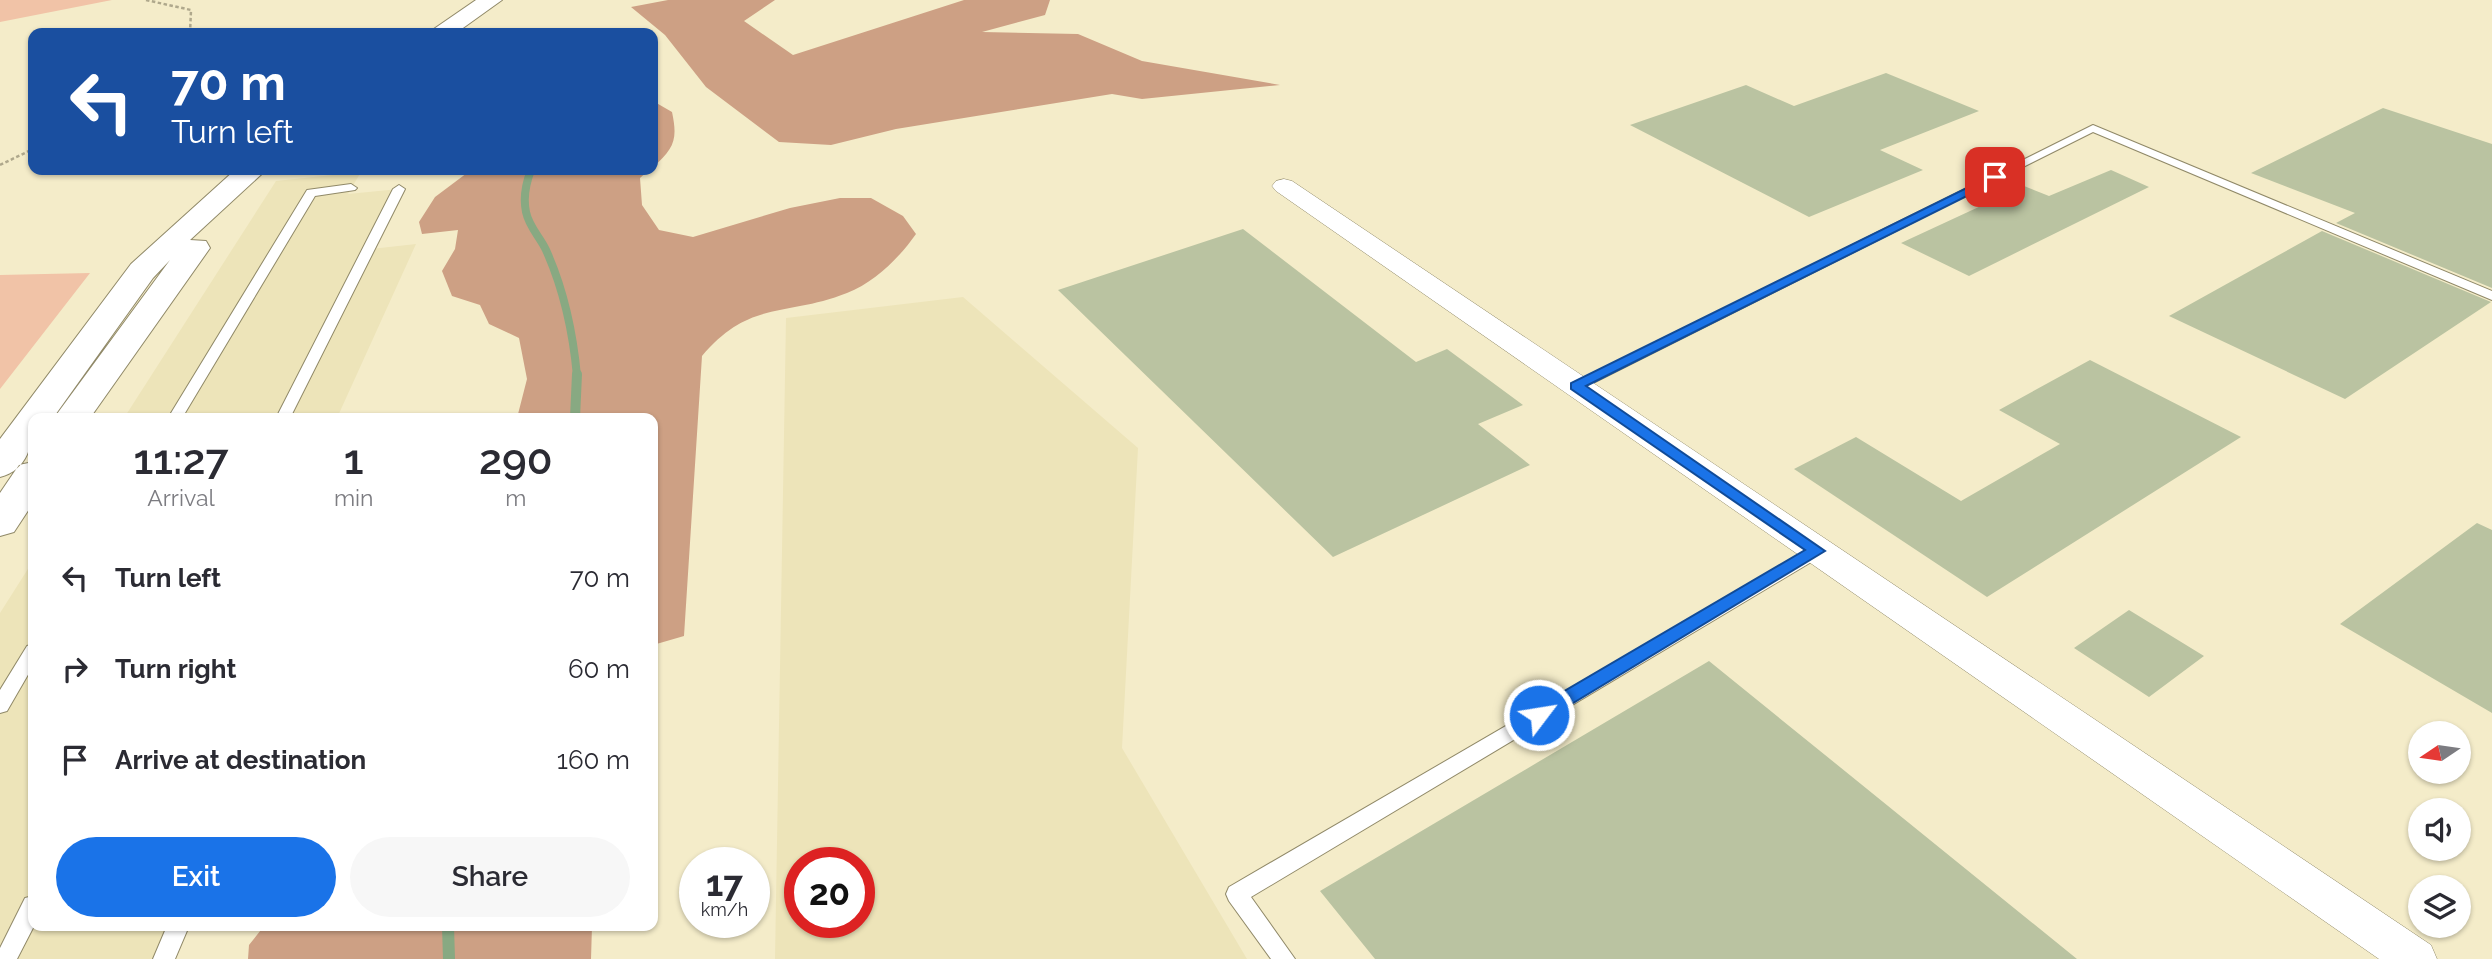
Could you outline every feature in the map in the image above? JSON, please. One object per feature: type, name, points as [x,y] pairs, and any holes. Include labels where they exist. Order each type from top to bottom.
[{"type":"main road","points":[[448,28],[491,0]]},
{"type":"main road","points":[[471,28],[514,0]]},
{"type":"main road","points":[[38,413],[142,271],[184,229],[246,175]]},
{"type":"main road","points":[[76,413],[183,261],[223,219],[273,175]]},
{"type":"main road","points":[[0,465],[28,427]]},
{"type":"main road","points":[[0,523],[28,481]]},
{"type":"street","points":[[1284,186],[2415,959]]},
{"type":"lane","points":[[1576,386],[2093,128],[2492,296]]},
{"type":"lane","points":[[178,413],[312,193],[351,188]]},
{"type":"lane","points":[[286,413],[399,189]]},
{"type":"lane","points":[[1284,959],[1237,894],[1817,551]]},
{"type":"lane","points":[[0,706],[28,659]]},
{"type":"lane","points":[[6,959],[28,915]]},
{"type":"lane","points":[[164,959],[176,931]]},
{"type":"path","points":[[146,0],[191,10],[190,28]]},
{"type":"path","points":[[0,164],[28,151]]},
{"type":"shaded area","points":[[0,0],[112,0],[0,22]]},
{"type":"shaded area","points":[[668,0],[775,0],[744,21],[793,55],[964,0],[1050,0],[1045,15],[982,32],[1078,34],[1142,61],[1280,85],[1142,99],[1112,94],[896,129],[831,145],[779,142],[706,87],[665,35],[631,7]]},
{"type":"shaded area","points":[[658,104],[672,112],[675,130],[673,143],[658,162]]},
{"type":"shaded area","points":[[359,175],[348,194],[399,189],[371,249],[416,244],[339,413],[127,413],[276,181]]},
{"type":"shaded area","points":[[464,175],[643,175],[640,178],[642,205],[659,230],[693,237],[790,208],[840,198],[871,198],[903,216],[916,234],[886,268],[867,283],[826,300],[753,317],[736,325],[702,356],[684,636],[658,644],[658,413],[518,413],[527,379],[519,338],[489,324],[480,305],[452,296],[442,271],[455,249],[458,230],[422,234],[419,222],[435,197]]},
{"type":"shaded area","points":[[90,273],[0,389],[0,275]]},
{"type":"shaded area","points":[[963,297],[1138,448],[1122,748],[1247,959],[775,959],[786,318]]},
{"type":"shaded area","points":[[28,569],[28,931],[176,931],[164,959],[0,959],[0,613]]},
{"type":"shaded area","points":[[260,931],[592,931],[591,959],[248,959],[249,945]]},
{"type":"building","points":[[1886,73],[1979,111],[1880,150],[1923,170],[1809,217],[1630,125],[1746,85],[1794,106]]},
{"type":"building","points":[[2383,108],[2492,144],[2492,288],[2336,223],[2355,213],[2251,173]]},
{"type":"building","points":[[2111,170],[2149,187],[1969,276],[1901,243],[2024,186],[2049,196]]},
{"type":"building","points":[[1243,229],[1416,362],[1447,349],[1523,405],[1478,424],[1530,465],[1333,557],[1058,290]]},
{"type":"building","points":[[2322,231],[2491,302],[2345,399],[2169,316]]},
{"type":"building","points":[[2090,360],[2241,437],[1987,597],[1794,469],[1856,437],[1961,501],[2060,444],[1999,410]]},
{"type":"building","points":[[2477,523],[2492,530],[2492,713],[2340,624]]},
{"type":"building","points":[[2129,610],[2204,656],[2149,697],[2074,648]]},
{"type":"building","points":[[1709,661],[2077,959],[1375,959],[1320,891]]},
{"type":"waterway","points":[[530,175],[525,191],[526,212],[546,250],[563,296],[577,375]]},
{"type":"waterway","points":[[575,413],[577,375]]},
{"type":"waterway","points":[[448,931],[449,959]]},
{"type":"route","points":[[1539,715],[1817,551],[1576,386],[1995,177]]}]
